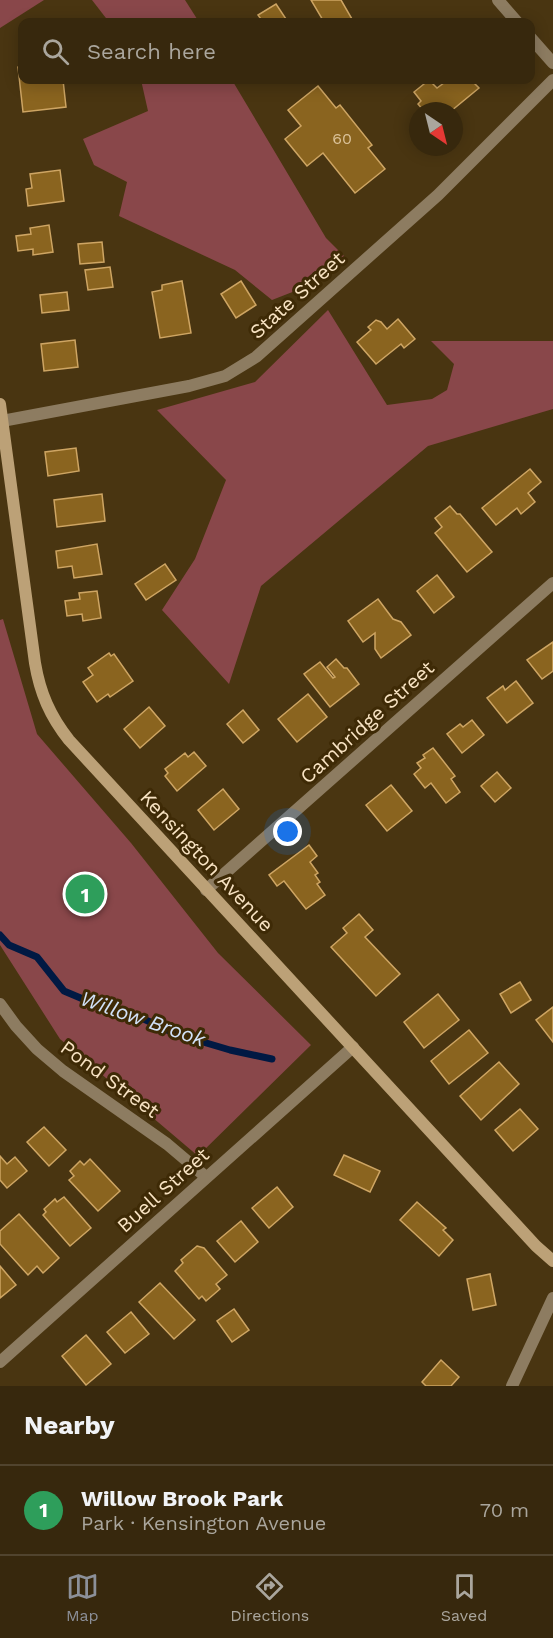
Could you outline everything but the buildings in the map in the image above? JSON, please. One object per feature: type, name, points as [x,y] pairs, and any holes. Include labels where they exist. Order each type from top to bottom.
[{"type":"main road","name":"Kensington Avenue","points":[[0,404],[37,676],[45,703],[55,722],[206,890],[553,1262]]},
{"type":"street","points":[[498,0],[514,18]]},
{"type":"street","points":[[535,42],[553,63]]},
{"type":"street","name":"State Street","points":[[2,421],[189,386],[225,376],[256,357],[438,195],[553,80]]},
{"type":"street","name":"Cambridge Street","points":[[206,890],[553,583]]},
{"type":"street","name":"Pond Street","points":[[0,1004],[37,1049],[63,1071],[167,1144],[206,1177]]},
{"type":"street","name":"Buell Street","points":[[0,1362],[353,1047]]},
{"type":"street","points":[[512,1386],[553,1298]]},
{"type":"shaded area","points":[[0,0],[44,0],[0,28]]},
{"type":"shaded area","points":[[92,0],[185,0],[196,18],[106,18]]},
{"type":"shaded area","points":[[142,84],[234,84],[326,238],[344,256],[318,282],[272,300],[235,270],[119,216],[127,182],[94,165],[83,139],[148,111]]},
{"type":"shaded area","points":[[328,310],[387,405],[432,399],[447,390],[454,364],[431,341],[553,341],[553,409],[428,446],[261,586],[229,684],[162,610],[195,559],[226,480],[157,410],[255,382]]},
{"type":"shaded area","points":[[3,619],[37,734],[131,843],[218,953],[311,1045],[198,1156],[60,1039],[0,945],[0,620]]},
{"type":"waterway","name":"Willow Brook","points":[[0,935],[9,945],[37,957],[64,991],[90,1002],[133,1014],[176,1034],[230,1050],[272,1059]]},
{"type":"place","name":"Willow Brook Park","points":[[85,894]]}]
